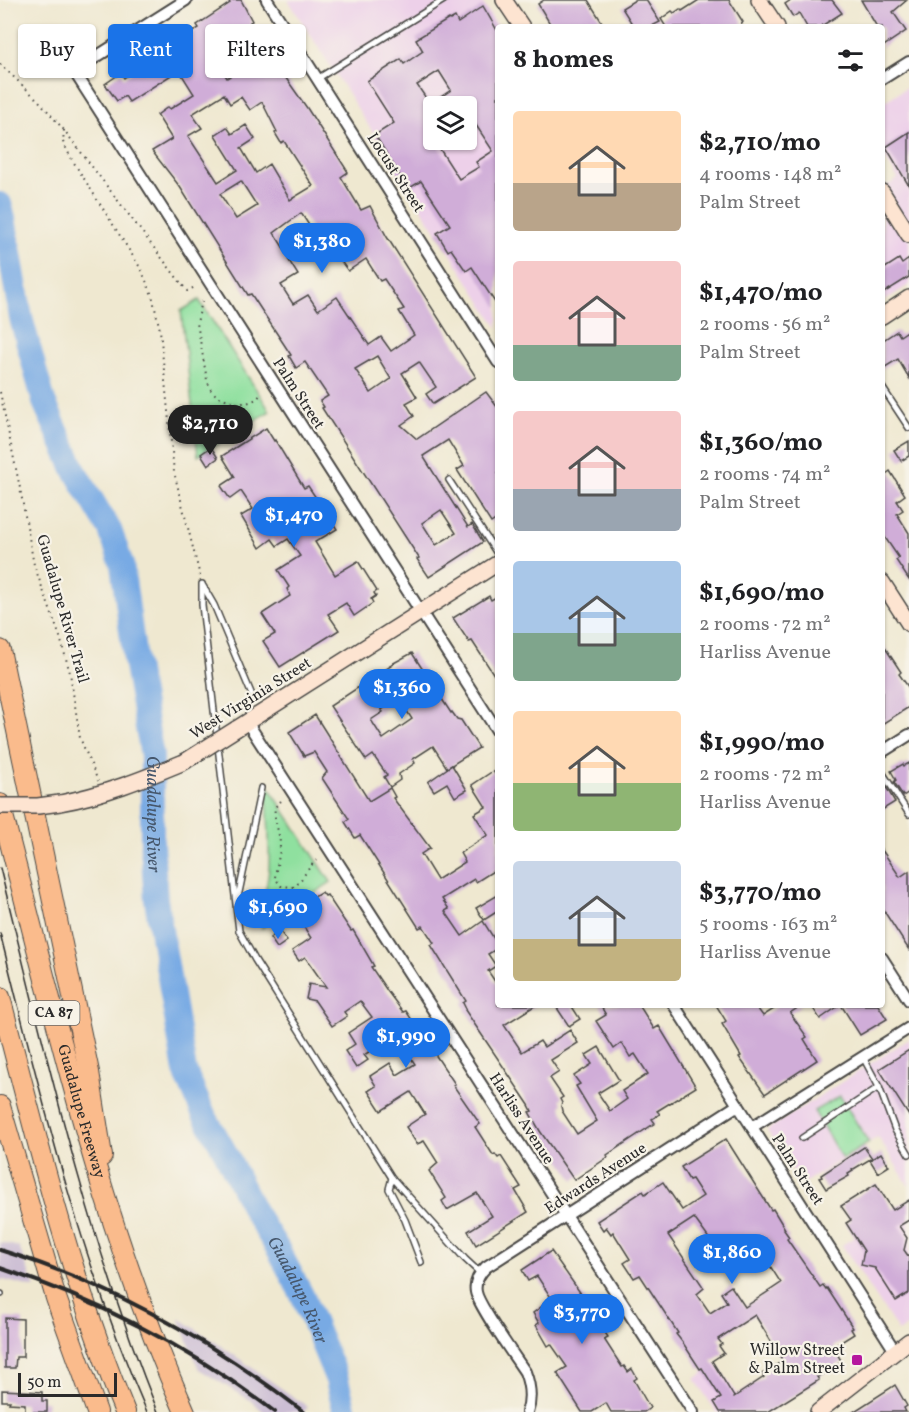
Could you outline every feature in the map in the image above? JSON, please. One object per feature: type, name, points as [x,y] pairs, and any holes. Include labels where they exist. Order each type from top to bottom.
[{"type":"highway","points":[[0,638],[4,671]]},
{"type":"highway","points":[[0,650],[89,1072],[111,1221]]},
{"type":"highway","name":"Guadalupe Freeway","points":[[0,805],[93,1161],[111,1221],[149,1327],[185,1412]]},
{"type":"highway","name":"CA 87","points":[[0,997],[61,1232],[90,1320],[125,1412]]},
{"type":"highway","points":[[0,1106],[64,1323],[97,1412]]},
{"type":"street","name":"Palm Street","points":[[186,0],[74,71],[495,727]]},
{"type":"street","name":"Locust Street","points":[[267,0],[495,357]]},
{"type":"street","points":[[504,0],[520,24]]},
{"type":"street","points":[[759,0],[775,24]]},
{"type":"street","points":[[885,77],[909,62]]},
{"type":"street","points":[[885,197],[909,235]]},
{"type":"street","points":[[885,314],[909,298]]},
{"type":"street","name":"West Virginia Street","points":[[0,805],[38,806],[103,793],[184,762],[495,565]]},
{"type":"street","points":[[885,587],[909,624]]},
{"type":"street","name":"Harliss Avenue","points":[[242,726],[693,1412]]},
{"type":"street","points":[[885,750],[909,735]]},
{"type":"street","points":[[885,963],[909,1000]]},
{"type":"street","name":"Palm Street","points":[[676,1008],[895,1351]]},
{"type":"street","points":[[752,1127],[909,1028]]},
{"type":"street","name":"Edwards Avenue","points":[[478,1278],[566,1216],[738,1105]]},
{"type":"street","points":[[478,1278],[477,1298],[528,1380],[530,1398],[527,1412]]},
{"type":"street","points":[[818,1412],[909,1341]]},
{"type":"lane","points":[[317,79],[444,0]]},
{"type":"lane","points":[[885,392],[909,428]]},
{"type":"lane","points":[[449,480],[495,550]]},
{"type":"lane","points":[[202,584],[214,605],[254,700]]},
{"type":"lane","points":[[202,584],[202,605],[239,931],[392,1178],[465,1259],[478,1278]]},
{"type":"lane","points":[[885,777],[909,814]]},
{"type":"lane","points":[[236,907],[261,788]]},
{"type":"lane","points":[[862,1056],[879,1087],[895,1130],[909,1154]]},
{"type":"lane","points":[[802,1138],[879,1087]]},
{"type":"lane","points":[[392,1178],[390,1188],[421,1262]]},
{"type":"path","points":[[0,64],[39,101],[64,130],[187,291],[207,280]]},
{"type":"path","points":[[64,130],[63,142],[70,158],[141,269],[152,295],[160,330],[174,472],[202,584]]},
{"type":"path","points":[[202,301],[197,323],[207,380],[211,390],[217,396],[237,404],[247,403],[261,394]]},
{"type":"path","name":"Guadalupe River Trail","points":[[0,392],[34,565],[60,637],[70,673],[80,738],[103,793]]},
{"type":"path","points":[[281,801],[275,807],[274,813],[280,845],[280,859],[275,878],[281,886],[295,887],[305,877],[309,866],[318,859]]},
{"type":"shaded area","points":[[288,0],[481,0],[496,24],[495,323],[306,28],[306,24],[303,24]]},
{"type":"shaded area","points":[[909,86],[909,285],[885,300],[885,187],[898,179],[885,158],[885,101]]},
{"type":"shaded area","points":[[909,1039],[909,1186],[878,1137],[802,1184],[767,1130]]},
{"type":"shaded area","points":[[909,1199],[909,1324],[899,1332],[842,1245]]},
{"type":"shaded area","points":[[0,1242],[19,1247],[35,1288],[0,1279]]},
{"type":"shaded area","points":[[179,1318],[308,1407],[304,1412],[264,1412],[251,1401],[199,1369]]},
{"type":"shaded area","points":[[716,1363],[749,1412],[716,1412],[695,1379]]},
{"type":"green space","points":[[199,300],[270,411],[198,456],[181,311]]},
{"type":"green space","points":[[266,783],[331,882],[262,928],[269,867]]},
{"type":"green space","points":[[840,1096],[869,1143],[842,1159],[814,1111]]},
{"type":"building","points":[[228,0],[241,0],[252,21],[251,24],[205,24],[205,78],[286,78],[348,172],[341,177],[361,210],[370,206],[387,237],[476,377],[433,404],[426,394],[436,387],[419,362],[402,373],[417,397],[406,403],[414,416],[401,425],[417,439],[486,392],[495,404],[495,520],[491,523],[457,470],[464,466],[448,440],[423,456],[468,527],[472,524],[483,542],[429,577],[322,408],[324,407],[320,401],[328,396],[305,362],[296,368],[289,356],[291,355],[251,294],[248,295],[180,187],[152,151],[172,139],[157,115],[194,94],[184,78],[193,78],[193,32],[199,28],[197,25],[230,3]],"holes":[[[224,94],[230,104],[241,97],[250,110],[262,102],[281,143],[284,141],[313,186],[290,200],[269,164],[256,173],[241,148],[255,139],[246,125],[232,134],[227,127],[215,135],[237,170],[218,182],[188,136],[202,128],[192,114]],[[241,181],[257,206],[236,219],[220,194]],[[301,213],[329,256],[335,253],[348,271],[366,259],[380,281],[384,279],[404,309],[399,311],[414,335],[391,351],[381,337],[369,345],[337,297],[318,310],[308,295],[293,304],[281,285],[298,275],[274,233]],[[377,356],[391,379],[371,393],[355,369]],[[441,510],[456,533],[436,545],[422,523]]]},
{"type":"building","points":[[544,0],[588,0],[603,24],[550,24],[538,4]]},
{"type":"building","points":[[635,0],[646,0],[660,22],[632,24],[622,8]]},
{"type":"building","points":[[699,0],[729,0],[743,22],[742,24],[664,24],[661,19],[672,11],[674,13],[680,9],[682,11]]},
{"type":"building","points":[[791,0],[832,0],[842,13],[825,24],[805,24],[799,13],[793,17],[785,4]]},
{"type":"building","points":[[861,0],[907,0],[893,12],[906,31],[885,45],[885,24],[875,24]]},
{"type":"building","points":[[483,6],[495,27],[495,302],[472,267],[466,271],[451,249],[448,251],[437,233],[450,225],[421,181],[408,189],[375,135],[394,123],[367,81],[401,59],[404,64],[423,51],[416,39],[455,17],[458,23]]},
{"type":"building","points":[[114,78],[166,78],[129,102],[125,96],[117,101],[105,84]]},
{"type":"building","points":[[909,132],[909,186],[886,147]]},
{"type":"building","points":[[899,259],[902,264],[909,259],[909,277],[885,292],[885,268]]},
{"type":"building","points":[[909,330],[909,378],[898,359],[885,367],[885,339],[897,331],[900,336]]},
{"type":"building","points":[[266,428],[304,488],[308,486],[337,529],[315,542],[335,575],[358,561],[377,591],[374,593],[376,596],[371,599],[373,603],[354,616],[346,603],[328,614],[339,630],[280,667],[263,641],[275,634],[262,614],[290,596],[287,589],[289,587],[278,570],[300,556],[288,539],[277,546],[272,539],[260,548],[241,516],[253,509],[241,491],[230,499],[221,486],[235,477],[222,456]]},
{"type":"building","points":[[909,441],[909,456],[901,461],[894,450]]},
{"type":"building","points":[[211,447],[218,458],[208,465],[201,454]]},
{"type":"building","points":[[890,471],[905,495],[897,501],[903,510],[897,514],[909,533],[909,580],[896,560],[899,558],[885,537],[885,475]]},
{"type":"building","points":[[489,596],[491,600],[495,598],[495,676],[472,641],[469,642],[453,618]]},
{"type":"building","points":[[885,648],[909,688],[909,707],[885,722]]},
{"type":"building","points":[[412,653],[451,713],[461,720],[479,748],[447,768],[433,746],[413,759],[415,763],[399,774],[400,780],[390,787],[384,777],[387,775],[373,755],[366,760],[330,706],[390,665]],"holes":[[[399,699],[412,719],[383,739],[371,720],[383,712],[381,710]]]},
{"type":"building","points":[[315,715],[369,801],[390,788],[395,797],[393,798],[430,848],[421,854],[437,880],[465,862],[460,853],[488,835],[474,814],[486,807],[472,785],[493,771],[495,774],[495,870],[476,882],[474,879],[442,899],[449,909],[445,911],[462,936],[483,921],[495,940],[495,950],[488,954],[495,967],[488,971],[495,982],[495,1008],[531,1008],[504,1025],[522,1052],[540,1041],[544,1047],[570,1030],[578,1043],[551,1060],[559,1072],[550,1078],[563,1097],[560,1099],[562,1111],[577,1134],[597,1121],[576,1086],[580,1084],[574,1076],[592,1064],[586,1055],[599,1047],[619,1080],[598,1093],[610,1111],[627,1099],[622,1091],[648,1074],[635,1054],[630,1057],[622,1043],[614,1049],[596,1021],[606,1015],[602,1008],[641,1008],[654,1029],[659,1026],[696,1087],[657,1111],[660,1114],[652,1119],[655,1123],[574,1180],[540,1131],[529,1112],[532,1111],[529,1105],[465,1010],[463,1003],[466,1001],[431,945],[434,943],[423,926],[419,928],[360,835],[355,838],[345,822],[349,819],[322,778],[327,772],[314,752],[304,756],[289,732]]},
{"type":"building","points":[[909,763],[909,792],[903,796],[894,782],[896,780],[891,771]]},
{"type":"building","points":[[452,765],[467,790],[455,797],[447,783],[434,791],[428,782]]},
{"type":"building","points":[[885,788],[895,802],[885,808]]},
{"type":"building","points":[[885,854],[900,877],[909,871],[909,950],[885,913]]},
{"type":"building","points":[[322,892],[325,896],[327,895],[351,931],[353,930],[374,966],[371,967],[403,1012],[406,1011],[455,1084],[453,1085],[480,1124],[475,1127],[493,1155],[495,1154],[498,1158],[501,1156],[521,1187],[515,1190],[528,1212],[476,1245],[468,1231],[492,1216],[477,1193],[447,1210],[442,1201],[446,1198],[429,1171],[438,1163],[424,1141],[417,1144],[406,1127],[425,1114],[411,1092],[381,1111],[368,1091],[376,1086],[370,1076],[390,1063],[397,1075],[415,1064],[397,1037],[364,1055],[368,1060],[356,1068],[345,1051],[355,1044],[348,1033],[372,1017],[360,1001],[344,1012],[347,1016],[332,1026],[315,1001],[306,999],[309,984],[326,987],[305,957],[299,961],[292,951],[311,938],[299,919],[293,923],[287,914]]},
{"type":"building","points":[[495,897],[495,913],[484,920],[476,908]]},
{"type":"building","points":[[280,931],[287,941],[277,948],[270,938]]},
{"type":"building","points":[[557,1008],[573,1008],[580,1019],[569,1026]]},
{"type":"building","points":[[718,1008],[757,1008],[763,1016],[775,1008],[798,1008],[790,1013],[807,1037],[804,1039],[817,1060],[765,1094],[739,1057],[741,1056],[722,1024],[726,1021]]},
{"type":"building","points":[[813,1008],[836,1008],[820,1019]]},
{"type":"building","points":[[843,1008],[880,1008],[887,1019],[860,1035]]},
{"type":"building","points":[[909,1050],[909,1116],[879,1069]]},
{"type":"building","points":[[726,1139],[771,1210],[773,1209],[789,1237],[787,1239],[820,1287],[823,1285],[827,1288],[853,1328],[851,1329],[854,1334],[833,1347],[842,1362],[817,1377],[819,1380],[768,1412],[720,1412],[714,1402],[721,1398],[702,1368],[700,1369],[676,1334],[678,1333],[640,1275],[634,1278],[624,1263],[630,1259],[613,1232],[611,1234],[606,1227],[603,1230],[597,1221],[643,1191],[645,1194],[663,1182],[682,1210],[703,1196],[681,1167]],"holes":[[[694,1218],[723,1258],[745,1243],[756,1259],[763,1255],[781,1283],[745,1307],[731,1286],[721,1293],[727,1302],[710,1313],[697,1294],[704,1288],[668,1235]],[[755,1315],[783,1361],[762,1374],[764,1377],[734,1397],[712,1361],[724,1353],[719,1346],[722,1344],[718,1339]]]},
{"type":"building","points":[[864,1147],[872,1158],[852,1170],[849,1176],[826,1189],[819,1178],[822,1177],[821,1175]]},
{"type":"building","points":[[881,1153],[889,1166],[878,1173],[870,1160]]},
{"type":"building","points":[[876,1184],[893,1210],[909,1200],[909,1220],[899,1226],[907,1238],[904,1250],[909,1257],[909,1293],[896,1301],[875,1268],[861,1265],[864,1251],[846,1223],[851,1220],[841,1206]]},
{"type":"building","points":[[551,1251],[593,1311],[591,1312],[608,1337],[604,1339],[622,1367],[624,1366],[628,1372],[632,1369],[637,1378],[634,1380],[650,1408],[644,1412],[611,1412],[606,1403],[592,1412],[582,1412],[557,1373],[567,1367],[551,1344],[548,1346],[536,1325],[539,1323],[533,1313],[552,1299],[537,1276],[528,1281],[522,1270]]},
{"type":"building","points":[[5,1318],[23,1319],[23,1357],[16,1357],[15,1368],[5,1368]]},
{"type":"building","points":[[895,1385],[907,1406],[904,1408],[906,1412],[853,1412]]},
{"type":"building","points":[[2,1390],[42,1392],[42,1401],[47,1401],[47,1412],[25,1412],[25,1404],[2,1401]]},
{"type":"waterway","name":"Guadalupe River","points":[[0,204],[21,318],[44,402],[75,471],[110,530],[122,565],[135,660],[152,756],[152,844],[156,900],[185,1071],[203,1113],[254,1211],[278,1249],[303,1297],[337,1380],[345,1412]]},
{"type":"tram line","points":[[0,868],[69,1143],[110,1279],[158,1412]]},
{"type":"tram line","points":[[0,933],[63,1176],[81,1235],[101,1294],[147,1412]]},
{"type":"railway","points":[[0,1250],[81,1280],[159,1317],[233,1362],[304,1412]]},
{"type":"railway","points":[[0,1268],[73,1295],[144,1328],[211,1367],[275,1412]]},
{"type":"place","name":"Willow Street & Palm Street","points":[[857,1360]]}]
